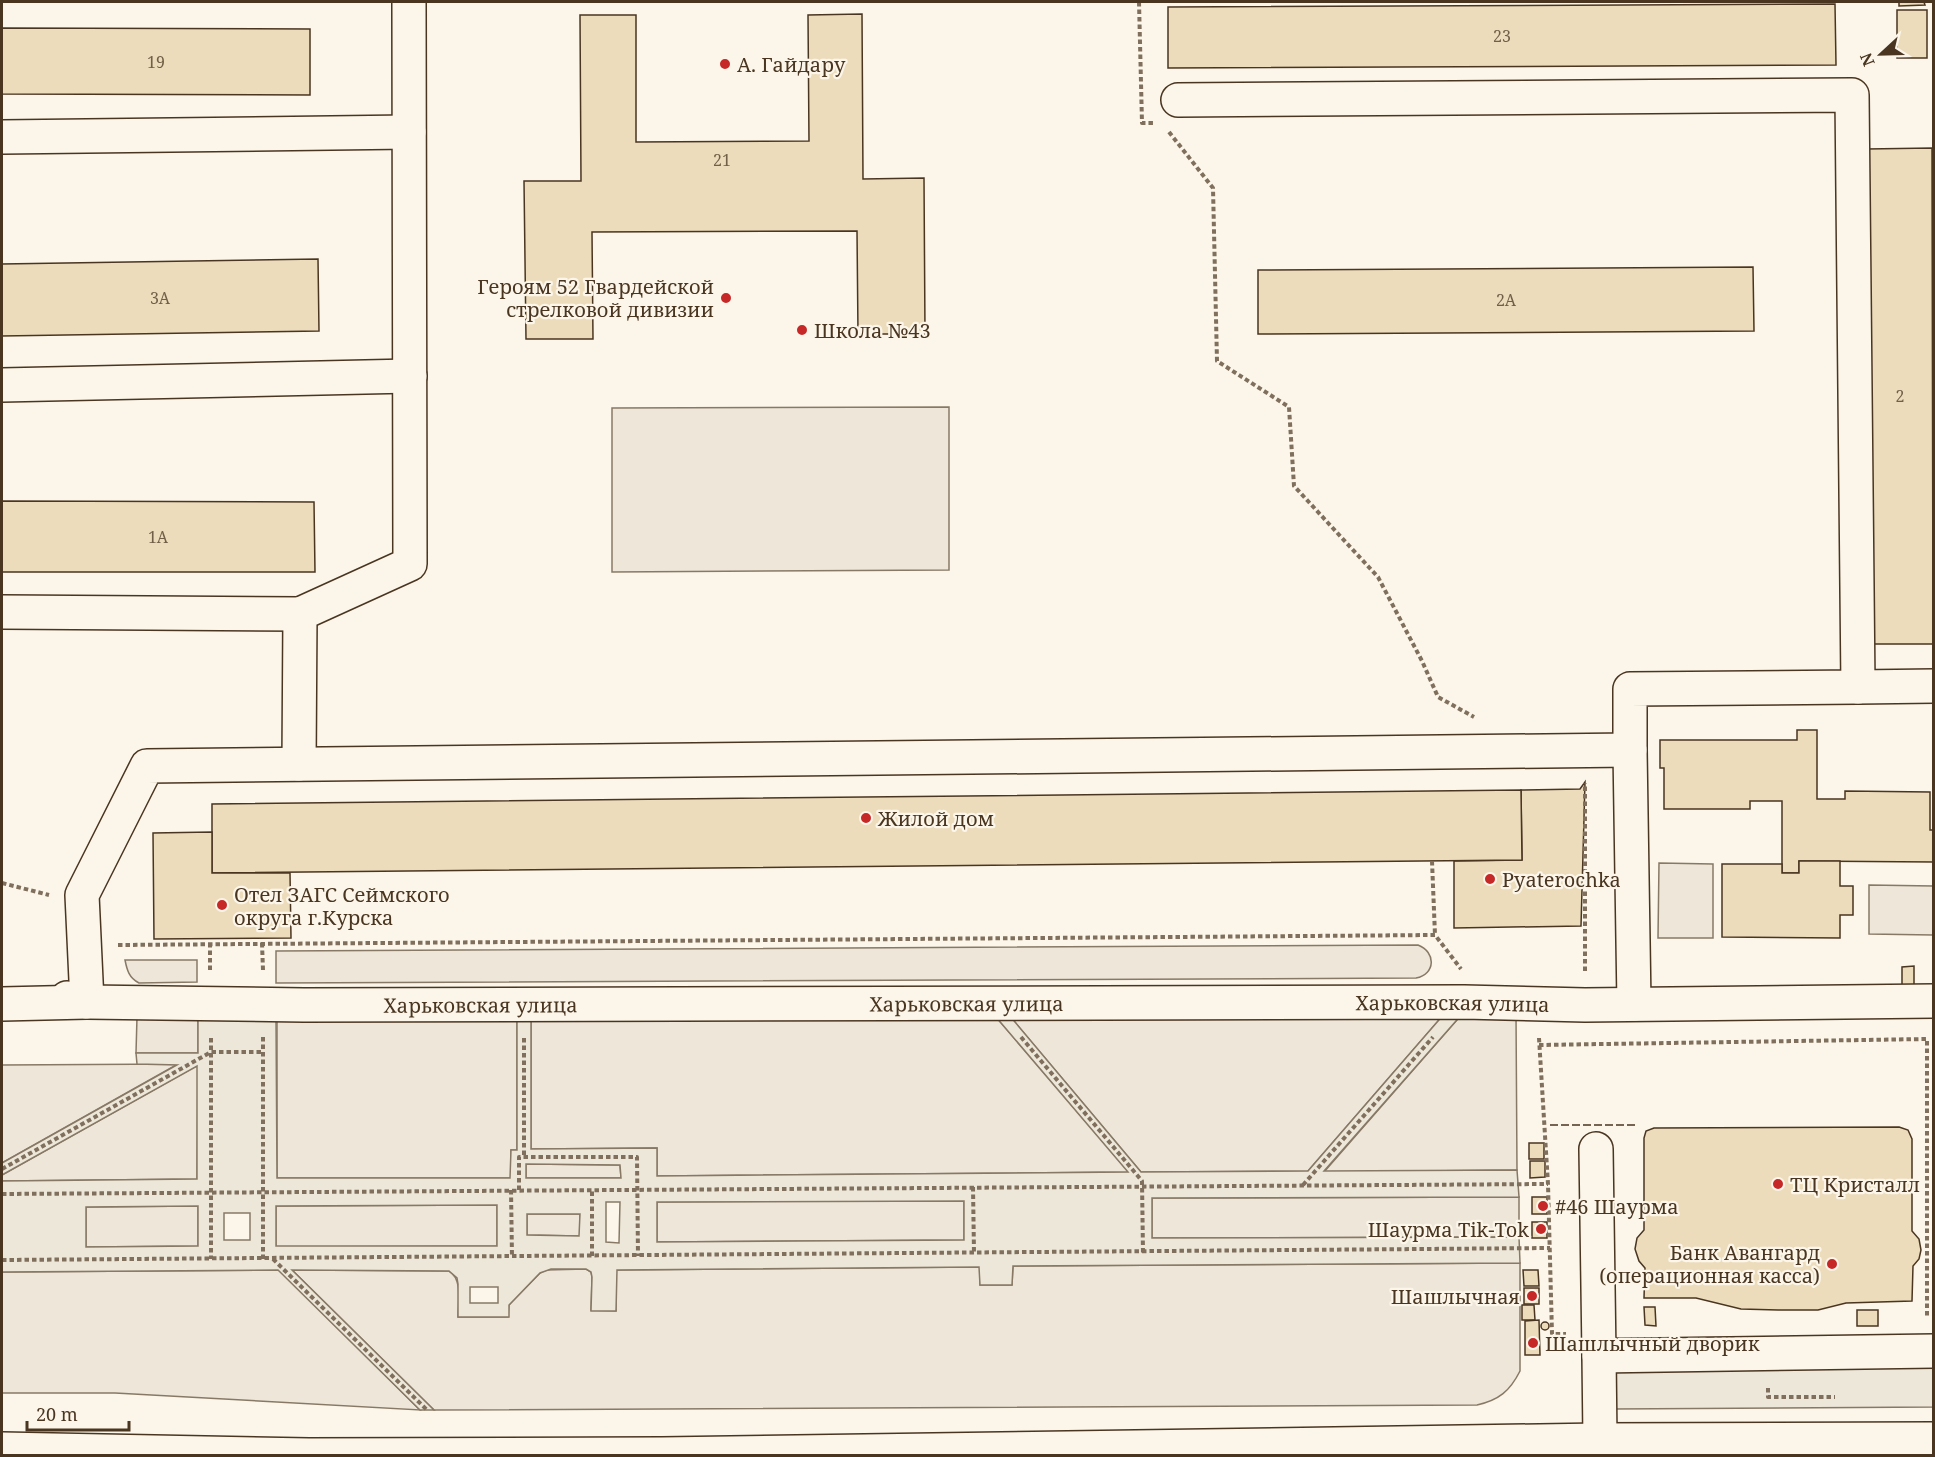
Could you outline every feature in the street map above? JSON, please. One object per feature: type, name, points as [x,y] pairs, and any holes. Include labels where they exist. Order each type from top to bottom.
[{"type":"street","points":[[2,612],[300,614],[410,564],[409,2]]},
{"type":"street","points":[[1178,100],[1852,95],[1857,687]]},
{"type":"street","points":[[2,136],[409,132]]},
{"type":"street","points":[[2,385],[410,376]]},
{"type":"street","points":[[299,764],[300,614]]},
{"type":"street","points":[[1634,1004],[1630,688],[1934,686]]},
{"type":"street","points":[[2,1004],[87,1002],[82,895],[147,766],[1630,750]]},
{"type":"street","name":"Харьковская улица","points":[[2,987],[87,1002],[210,1004],[1464,1002],[1585,1005],[1934,1001]]},
{"type":"street","points":[[1596,1149],[1600,1440]]},
{"type":"street","points":[[1599,1345],[1934,1351]]},
{"type":"street","points":[[2,1449],[310,1455],[658,1455],[1600,1440],[1934,1438]]},
{"type":"path","points":[[1139,2],[1142,123],[1163,124],[1213,188],[1217,361],[1289,407],[1294,486],[1378,578],[1422,661],[1438,697],[1480,721]]},
{"type":"path","points":[[1576,776],[1585,782],[1585,1005]]},
{"type":"path","points":[[1303,1185],[1464,1002],[1461,970],[1435,935],[1432,861]]},
{"type":"path","points":[[2,883],[57,897],[82,895]]},
{"type":"path","points":[[84,945],[1435,935]]},
{"type":"path","points":[[210,943],[211,1259]]},
{"type":"path","points":[[262,943],[263,1259]]},
{"type":"path","points":[[992,1003],[1142,1181],[1143,1253]]},
{"type":"path","points":[[524,1004],[524,1157]]},
{"type":"path","points":[[1539,1005],[1539,1045],[1548,1184],[1552,1334],[1599,1345]]},
{"type":"path","points":[[1539,1045],[1927,1039],[1927,1320]]},
{"type":"path","points":[[2,1169],[211,1052],[263,1052]]},
{"type":"path","points":[[519,1190],[519,1157],[638,1156],[638,1256]]},
{"type":"path","points":[[2,1194],[1548,1184]]},
{"type":"path","points":[[974,1187],[975,1254]]},
{"type":"path","points":[[511,1190],[512,1257]]},
{"type":"path","points":[[592,1190],[592,1256]]},
{"type":"path","points":[[2,1260],[1143,1253],[1550,1248]]},
{"type":"path","points":[[272,1258],[427,1410]]},
{"type":"path","points":[[1768,1397],[1835,1397]]},
{"type":"shaded area","points":[[949,407],[949,570],[612,572],[612,408]]},
{"type":"shaded area","points":[[1659,863],[1713,864],[1713,938],[1658,938]]},
{"type":"shaded area","points":[[1869,885],[1933,886],[1933,935],[1869,934]]},
{"type":"shaded area","points":[[1418,945],[1424,948],[1431,957],[1431,963],[1423,976],[1416,978],[276,983],[276,951]]},
{"type":"shaded area","points":[[125,960],[197,960],[197,982],[139,983],[129,973]]},
{"type":"shaded area","points":[[1445,1013],[1308,1171],[1141,1172],[1009,1015]]},
{"type":"shaded area","points":[[1445,1013],[1463,1013],[1324,1171],[1517,1170],[1519,1197],[1152,1198],[1152,1238],[1519,1237],[1520,1263],[1013,1266],[1012,1285],[980,1285],[979,1267],[617,1270],[616,1311],[591,1311],[591,1272],[586,1269],[551,1269],[540,1273],[509,1305],[509,1317],[458,1317],[457,1278],[449,1271],[292,1270],[434,1410],[420,1410],[278,1270],[2,1272],[2,1181],[197,1179],[197,1066],[2,1175],[2,1163],[177,1065],[137,1064],[136,1053],[198,1053],[198,1017],[276,1019],[277,1178],[510,1178],[511,1150],[517,1150],[517,1018],[531,1018],[531,1149],[657,1148],[657,1176],[1128,1172],[996,1017],[1009,1015],[1141,1172],[1308,1171]],"holes":[[[526,1164],[620,1165],[621,1178],[526,1178]],[[964,1201],[964,1240],[657,1242],[657,1202]],[[606,1202],[620,1202],[619,1243],[606,1242]],[[497,1205],[497,1246],[276,1246],[276,1206]],[[198,1206],[198,1246],[86,1247],[86,1207]],[[224,1213],[250,1213],[250,1240],[224,1240]],[[527,1214],[580,1214],[579,1236],[527,1235]],[[470,1287],[498,1287],[498,1303],[470,1303]]]},
{"type":"shaded area","points":[[1463,1013],[1516,1013],[1517,1170],[1324,1172]]},
{"type":"shaded area","points":[[137,1017],[198,1017],[198,1053],[136,1053]]},
{"type":"shaded area","points":[[996,1017],[1129,1172],[657,1176],[657,1148],[531,1149],[531,1018]]},
{"type":"shaded area","points":[[517,1018],[517,1150],[511,1150],[511,1178],[277,1178],[277,1019]]},
{"type":"shaded area","points":[[178,1064],[2,1163],[2,1065]]},
{"type":"shaded area","points":[[198,1065],[197,1179],[2,1181],[2,1175]]},
{"type":"shaded area","points":[[526,1164],[620,1165],[621,1178],[526,1178]]},
{"type":"shaded area","points":[[1519,1197],[1519,1237],[1152,1238],[1152,1198]]},
{"type":"shaded area","points":[[964,1200],[964,1240],[657,1242],[657,1202]]},
{"type":"shaded area","points":[[497,1205],[497,1246],[276,1247],[276,1206]]},
{"type":"shaded area","points":[[198,1206],[198,1246],[86,1247],[86,1207]]},
{"type":"shaded area","points":[[527,1214],[580,1214],[580,1236],[527,1235]]},
{"type":"shaded area","points":[[1520,1263],[1520,1371],[1503,1394],[1477,1405],[434,1410],[292,1270],[449,1271],[458,1285],[458,1317],[508,1317],[509,1305],[540,1273],[546,1270],[586,1269],[591,1272],[592,1277],[591,1310],[616,1311],[616,1270],[980,1267],[980,1285],[1012,1285],[1013,1266]]},
{"type":"shaded area","points":[[279,1270],[420,1410],[115,1393],[2,1393],[2,1272]]},
{"type":"shaded area","points":[[1933,1336],[1933,1407],[1613,1409],[1613,1338]]},
{"type":"building","points":[[1899,2],[1924,2],[1925,5],[1899,6]]},
{"type":"building","points":[[1835,4],[1836,65],[1168,68],[1168,7]]},
{"type":"building","points":[[1897,10],[1927,10],[1927,58],[1897,58]]},
{"type":"building","points":[[862,14],[863,179],[924,178],[925,334],[858,334],[857,231],[592,232],[593,339],[526,339],[524,181],[581,181],[580,15],[636,15],[636,142],[809,141],[808,15]]},
{"type":"building","points":[[2,28],[310,29],[310,95],[2,94]]},
{"type":"building","points":[[1932,148],[1933,644],[1868,644],[1867,149]]},
{"type":"building","points":[[318,259],[319,331],[2,336],[2,264]]},
{"type":"building","points":[[1753,267],[1754,331],[1258,334],[1258,270]]},
{"type":"building","points":[[2,501],[314,502],[315,572],[2,572]]},
{"type":"building","points":[[1797,730],[1817,730],[1817,799],[1845,799],[1845,791],[1930,792],[1930,830],[1934,830],[1934,862],[1799,861],[1799,873],[1782,873],[1782,801],[1750,801],[1750,809],[1664,809],[1664,768],[1660,768],[1660,740],[1797,740]]},
{"type":"building","points":[[1585,782],[1581,926],[1454,928],[1454,861],[1522,860],[1521,790],[1580,789]]},
{"type":"building","name":"Жилой дом","points":[[1521,790],[1522,860],[212,873],[212,804]]},
{"type":"building","name":"Отел ЗАГС Сеймского округа г.Курска","points":[[212,832],[212,873],[290,873],[291,938],[154,939],[153,833]]},
{"type":"building","points":[[1799,861],[1840,861],[1840,886],[1853,886],[1853,915],[1840,915],[1840,938],[1722,937],[1722,864],[1782,864],[1782,873],[1799,873]]},
{"type":"building","points":[[1914,966],[1914,987],[1902,987],[1902,967]]},
{"type":"building","name":"ТЦ Кристалл","points":[[1899,1127],[1908,1130],[1912,1139],[1912,1231],[1919,1239],[1921,1250],[1919,1259],[1913,1266],[1912,1301],[1846,1303],[1818,1310],[1778,1310],[1741,1309],[1696,1298],[1644,1298],[1645,1268],[1639,1261],[1635,1249],[1637,1238],[1644,1230],[1644,1138],[1646,1131],[1654,1128]]},
{"type":"building","points":[[1529,1143],[1544,1143],[1544,1159],[1529,1159]]},
{"type":"building","points":[[1530,1161],[1545,1161],[1545,1177],[1530,1178]]},
{"type":"building","points":[[1532,1197],[1547,1197],[1547,1214],[1532,1214]]},
{"type":"building","points":[[1532,1222],[1547,1222],[1547,1238],[1532,1238]]},
{"type":"building","points":[[1523,1270],[1538,1270],[1539,1286],[1524,1286]]},
{"type":"building","points":[[1524,1288],[1539,1288],[1539,1304],[1524,1304]]},
{"type":"building","points":[[1522,1305],[1534,1305],[1535,1320],[1522,1320]]},
{"type":"building","points":[[1644,1307],[1655,1307],[1656,1326],[1645,1325]]},
{"type":"building","points":[[1857,1310],[1878,1310],[1878,1326],[1857,1326]]},
{"type":"building","points":[[1539,1320],[1540,1355],[1525,1355],[1525,1321]]},
{"type":"building","points":[[1545,1322],[1549,1326],[1545,1330],[1541,1326]]},
{"type":"fence","points":[[1550,1125],[1638,1125]]},
{"type":"place","name":"А. Гайдару","points":[[725,64]]},
{"type":"place","name":"Героям 52 Гвардейской стрелковой дивизии","points":[[726,298]]},
{"type":"place","name":"Школа №43","points":[[802,330]]},
{"type":"place","name":"Жилой дом","points":[[866,818]]},
{"type":"place","name":"Pyaterochka","points":[[1490,879]]},
{"type":"place","name":"Отел ЗАГС Сеймского округа г.Курска","points":[[222,905]]},
{"type":"place","name":"ТЦ Кристалл","points":[[1778,1184]]},
{"type":"place","name":"#46 Шаурма","points":[[1543,1206]]},
{"type":"place","name":"Шаурма Tik-Tok","points":[[1541,1229]]},
{"type":"place","name":"Банк Авангард (операционная касса)","points":[[1832,1264]]},
{"type":"place","name":"Шашлычная","points":[[1532,1296]]},
{"type":"place","name":"Шашлычный дворик","points":[[1533,1343]]}]
